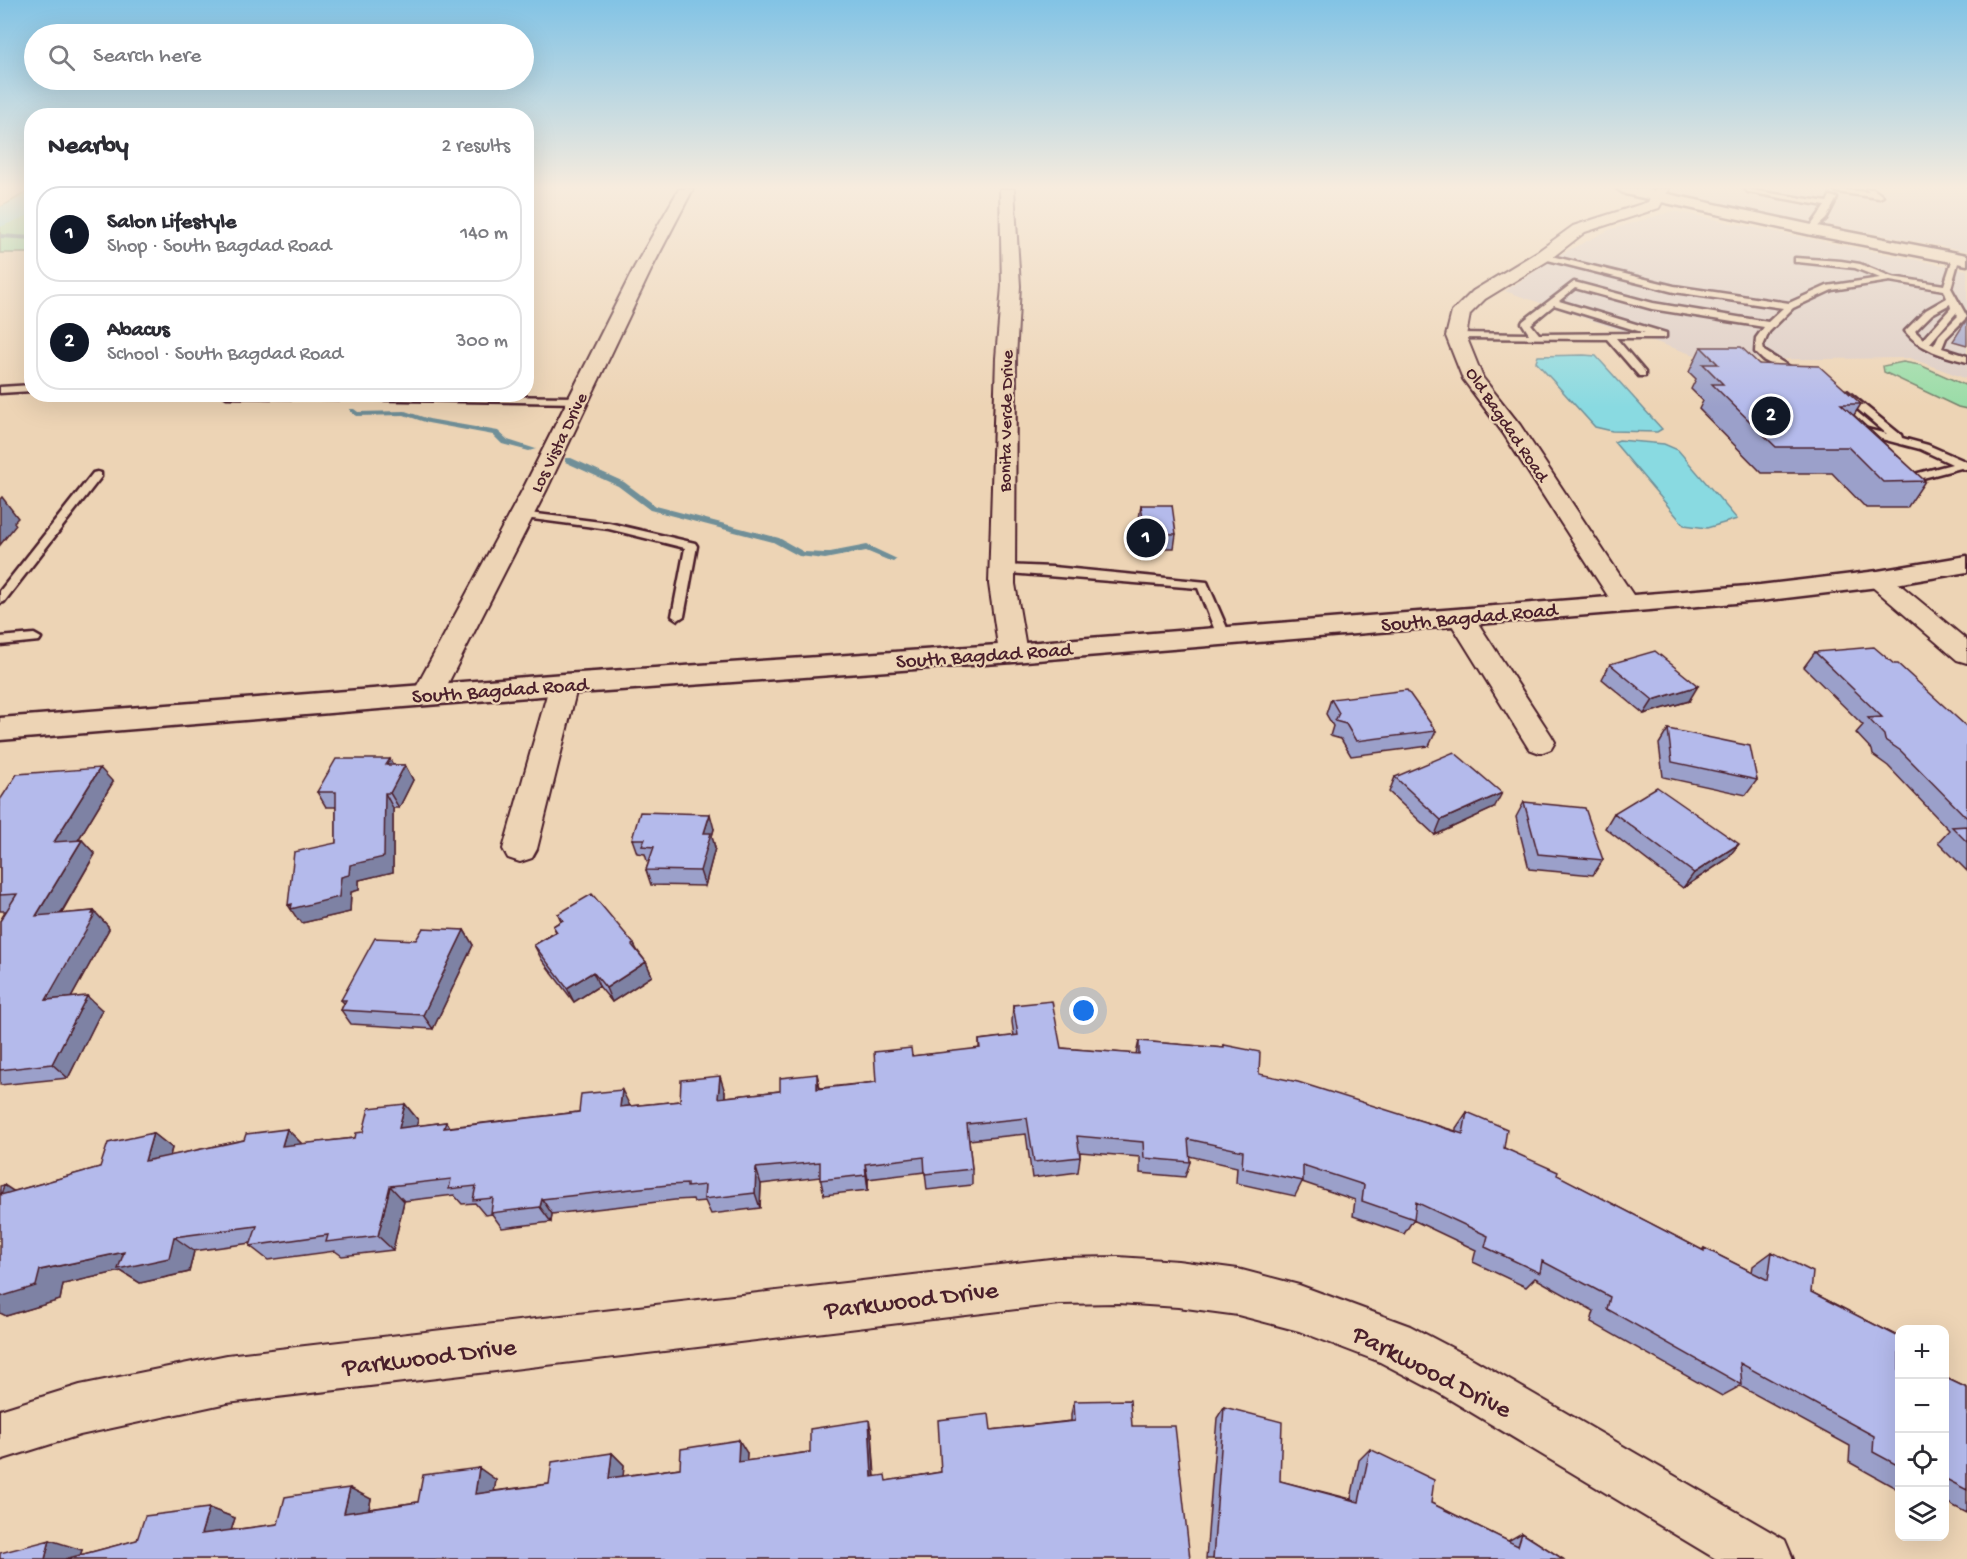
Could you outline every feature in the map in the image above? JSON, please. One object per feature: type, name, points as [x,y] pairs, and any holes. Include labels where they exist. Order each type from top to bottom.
[{"type":"main road","name":"South Bagdad Road","points":[[0,729],[564,684],[1013,653],[1760,593],[1878,579],[1967,564]]},
{"type":"street","name":"Los Vista Drive","points":[[427,695],[579,400],[646,262]]},
{"type":"street","name":"Bonita Verde Drive","points":[[1010,262],[1002,584],[1013,653]]},
{"type":"street","points":[[1456,336],[1461,312],[1479,295],[1534,262]]},
{"type":"street","name":"Old Bagdad Road","points":[[1456,336],[1473,379],[1512,430],[1626,604]]},
{"type":"street","points":[[1878,579],[1967,654]]},
{"type":"street","points":[[1460,617],[1540,742]]},
{"type":"street","points":[[520,849],[564,684]]},
{"type":"street","name":"Parkwood Drive","points":[[0,1435],[80,1410],[227,1379],[1059,1281],[1118,1280],[1178,1284],[1238,1292],[1299,1308],[1393,1343],[1456,1376],[1766,1559]]},
{"type":"lane","points":[[1565,262],[1674,289],[1790,306]]},
{"type":"lane","points":[[1815,262],[1857,266],[1890,279],[1947,288]]},
{"type":"lane","points":[[1947,288],[1961,262]]},
{"type":"lane","points":[[1536,337],[1526,323],[1593,269]]},
{"type":"lane","points":[[1808,380],[1763,357],[1758,346],[1760,335],[1790,306],[1830,288],[1890,279]]},
{"type":"lane","points":[[1574,285],[1652,306],[1771,325]]},
{"type":"lane","points":[[1937,349],[1942,337],[1963,316],[1954,304],[1947,288]]},
{"type":"lane","points":[[1456,336],[1663,335],[1552,302]]},
{"type":"lane","points":[[1925,345],[1954,304]]},
{"type":"lane","points":[[1954,304],[1929,312],[1910,331],[1914,338],[1925,345],[1967,359]]},
{"type":"lane","points":[[1610,337],[1642,374]]},
{"type":"lane","points":[[1836,386],[1902,441]]},
{"type":"lane","points":[[0,390],[24,388]]},
{"type":"lane","points":[[534,399],[579,400]]},
{"type":"lane","points":[[1846,421],[1853,428],[1924,447],[1965,465]]},
{"type":"lane","points":[[1894,483],[1965,465]]},
{"type":"lane","points":[[0,599],[97,475]]},
{"type":"lane","points":[[521,514],[609,526],[691,546],[678,616]]},
{"type":"lane","points":[[1002,569],[1042,568],[1162,584],[1203,585],[1223,635]]},
{"type":"lane","points":[[0,640],[34,638]]},
{"type":"shaded area","points":[[1549,262],[1926,262],[1967,270],[1967,379],[1910,358],[1709,360],[1505,291]]},
{"type":"green space","points":[[1903,362],[1920,365],[1967,386],[1967,409],[1958,407],[1884,372],[1883,366]]},
{"type":"water","points":[[1538,356],[1596,356],[1662,429],[1657,432],[1612,431],[1595,427],[1536,362]]},
{"type":"water","points":[[1619,440],[1664,444],[1678,450],[1737,519],[1707,528],[1684,525],[1614,442]]},
{"type":"building","points":[[1701,347],[1741,347],[1759,364],[1819,366],[1861,404],[1841,404],[1925,481],[1883,482],[1848,447],[1776,447],[1712,384],[1723,384],[1703,364],[1718,364]]},
{"type":"building","points":[[1141,505],[1172,505],[1176,534],[1145,533]]},
{"type":"building","points":[[1874,647],[1894,664],[1898,664],[1967,727],[1967,818],[1901,751],[1885,740],[1884,735],[1868,718],[1882,717],[1815,652]]},
{"type":"building","points":[[1655,651],[1698,686],[1653,700],[1610,664]]},
{"type":"building","points":[[1407,690],[1436,731],[1356,741],[1346,724],[1335,721],[1339,713],[1331,699]]},
{"type":"building","points":[[1668,729],[1750,746],[1757,780],[1672,762]]},
{"type":"building","points":[[1454,752],[1502,793],[1441,820],[1395,777]]},
{"type":"building","points":[[336,759],[390,759],[386,765],[405,765],[390,793],[385,793],[384,857],[350,865],[349,875],[341,877],[339,897],[291,909],[292,904],[288,905],[294,852],[336,843],[336,792],[317,792]]},
{"type":"building","points":[[100,768],[54,842],[82,840],[36,916],[94,911],[92,914],[95,914],[46,1000],[87,996],[52,1064],[0,1070],[0,921],[17,894],[0,895],[0,800],[17,774]]},
{"type":"building","points":[[1657,787],[1739,844],[1694,873],[1614,813]]},
{"type":"building","points":[[1524,802],[1585,808],[1603,860],[1538,854]]},
{"type":"building","points":[[640,812],[710,814],[704,833],[711,833],[700,871],[646,870],[654,847],[642,846],[645,839],[632,839]]},
{"type":"building","points":[[1967,826],[1967,842],[1952,827]]},
{"type":"building","points":[[592,894],[646,962],[606,988],[593,972],[567,988],[534,945],[557,932],[553,926],[563,920],[558,914]]},
{"type":"building","points":[[423,928],[464,930],[423,1015],[341,1010],[346,1000],[341,1000],[375,938],[416,940]]},
{"type":"building","points":[[1052,1001],[1061,1048],[1139,1054],[1139,1041],[1224,1048],[1224,1045],[1260,1052],[1259,1074],[1298,1082],[1463,1134],[1467,1112],[1507,1129],[1504,1148],[1558,1172],[1557,1175],[1704,1251],[1704,1248],[1768,1280],[1772,1252],[1813,1272],[1811,1292],[1895,1335],[1895,1464],[1873,1452],[1874,1436],[1740,1363],[1742,1385],[1607,1309],[1610,1297],[1542,1261],[1540,1273],[1485,1247],[1488,1236],[1416,1202],[1414,1219],[1362,1201],[1364,1185],[1303,1165],[1303,1181],[1242,1168],[1243,1151],[1188,1139],[1190,1162],[1144,1158],[1143,1142],[1077,1136],[1080,1157],[1034,1162],[1027,1118],[967,1124],[972,1169],[925,1174],[924,1157],[865,1164],[866,1175],[820,1180],[820,1162],[756,1168],[755,1193],[704,1199],[705,1185],[687,1187],[687,1184],[668,1185],[542,1199],[540,1207],[491,1213],[493,1198],[473,1200],[476,1186],[449,1189],[451,1179],[390,1186],[378,1236],[326,1242],[328,1235],[250,1246],[257,1226],[174,1237],[169,1258],[118,1269],[124,1252],[40,1270],[36,1286],[0,1297],[0,1186],[4,1185],[1,1195],[100,1167],[108,1143],[153,1133],[145,1161],[244,1140],[246,1134],[287,1129],[282,1146],[355,1138],[356,1133],[363,1132],[369,1108],[405,1104],[399,1128],[446,1122],[444,1128],[579,1112],[581,1094],[622,1090],[620,1107],[680,1101],[681,1080],[720,1076],[718,1098],[780,1091],[780,1078],[817,1074],[817,1089],[876,1082],[874,1052],[911,1048],[912,1056],[980,1048],[979,1040],[1018,1035],[1013,1005]]},
{"type":"building","points":[[1949,1379],[1967,1388],[1967,1490],[1949,1481]]},
{"type":"building","points":[[1130,1400],[1132,1426],[1175,1426],[1190,1559],[65,1559],[137,1540],[145,1516],[209,1508],[201,1534],[278,1524],[285,1497],[350,1488],[344,1513],[418,1502],[423,1475],[479,1468],[475,1494],[549,1484],[552,1462],[612,1453],[609,1478],[680,1468],[681,1449],[739,1440],[738,1462],[810,1452],[810,1429],[869,1420],[872,1477],[885,1475],[886,1481],[941,1472],[938,1420],[989,1414],[991,1430],[1075,1421],[1074,1401]]},
{"type":"building","points":[[1224,1407],[1282,1422],[1280,1481],[1359,1502],[1370,1449],[1434,1480],[1431,1503],[1518,1546],[1522,1533],[1563,1559],[1213,1559]]},
{"type":"building","points":[[50,1540],[45,1559],[0,1559],[0,1553]]},
{"type":"waterway","points":[[352,410],[356,414],[405,413],[428,421],[495,433],[505,442],[532,449]]},
{"type":"waterway","points":[[568,460],[621,484],[653,508],[776,540],[802,554],[825,556],[867,548],[893,559]]},
{"type":"place","name":"Abacus","points":[[1771,416]]},
{"type":"place","name":"Salon Lifestyle","points":[[1146,538]]}]
